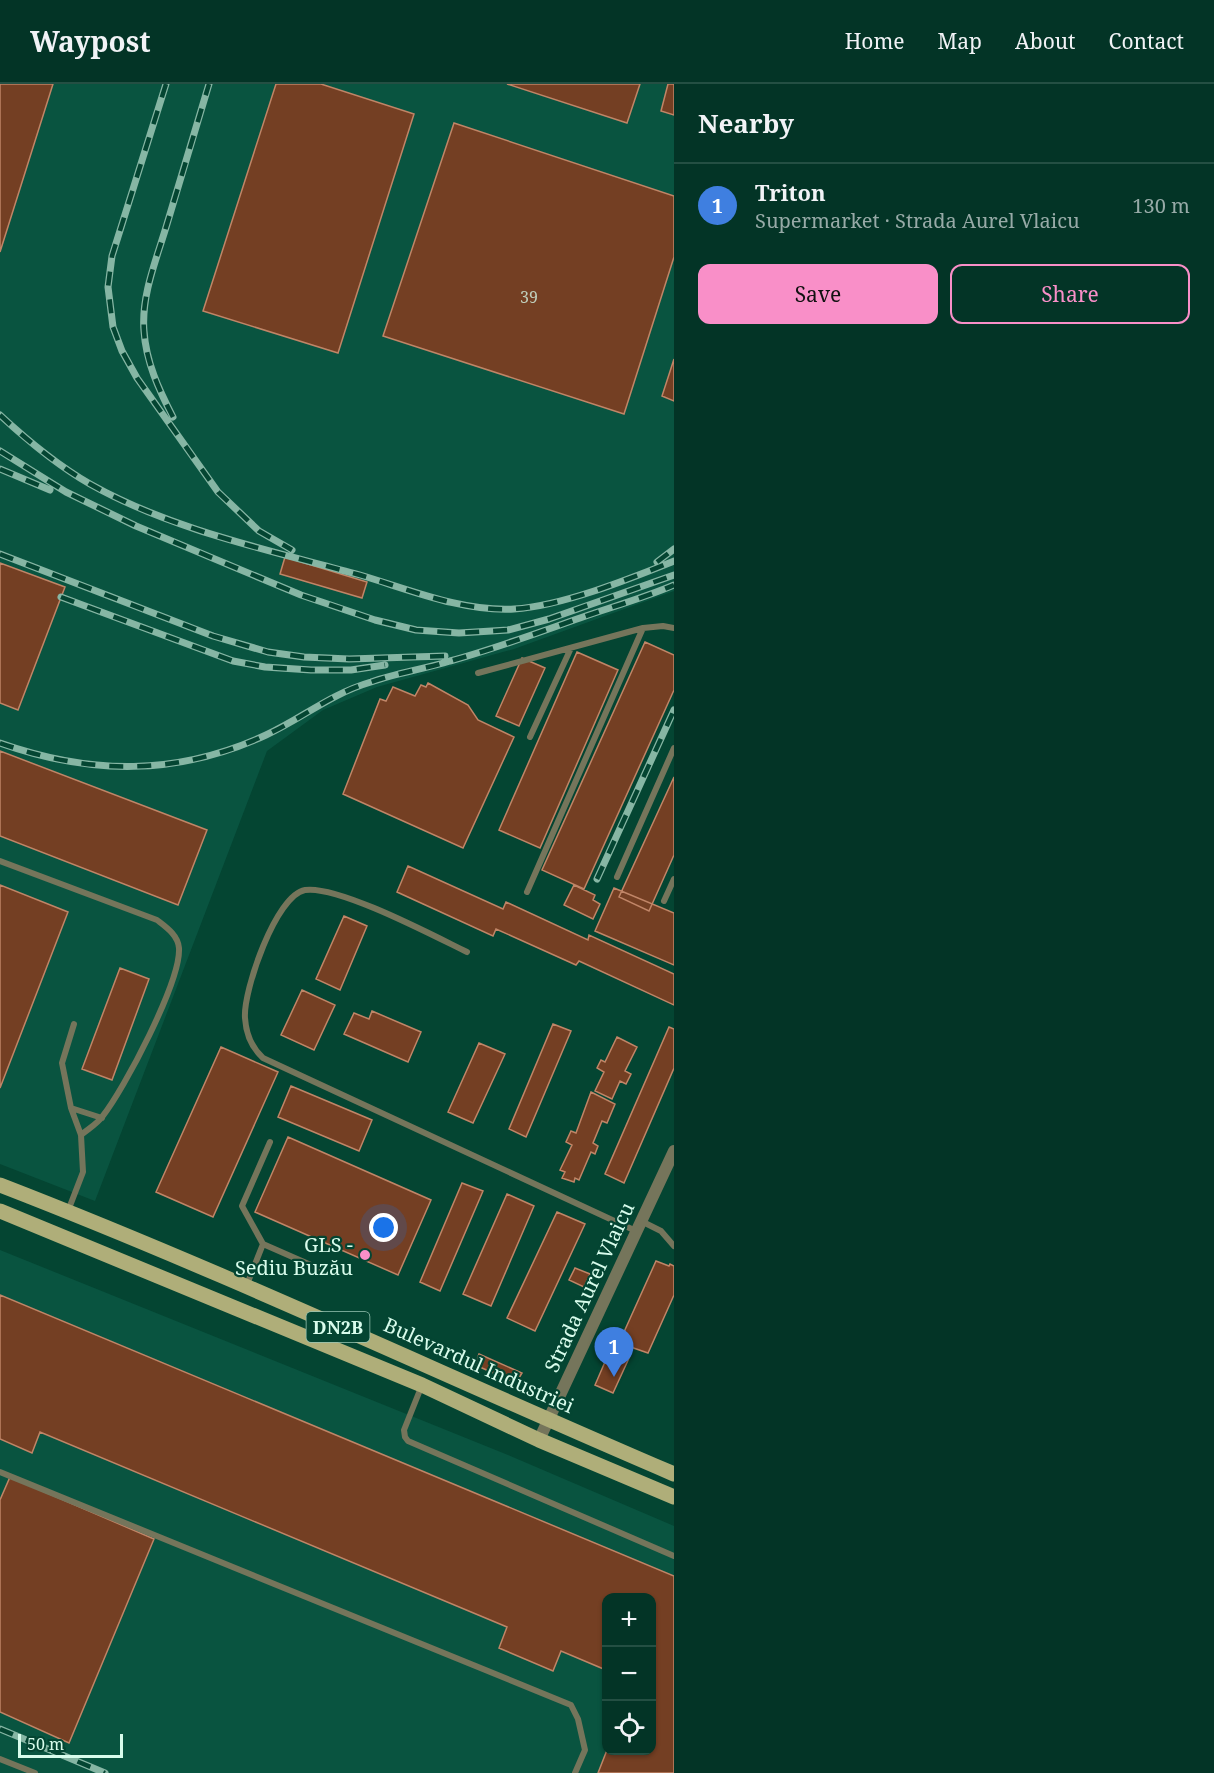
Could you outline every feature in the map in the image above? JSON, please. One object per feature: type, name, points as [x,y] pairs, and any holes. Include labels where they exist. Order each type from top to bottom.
[{"type":"main road","name":"Bulevardul Industriei","points":[[0,1185],[67,1211],[425,1363],[674,1474]]},
{"type":"main road","name":"DN2B","points":[[0,1210],[422,1385],[539,1440],[674,1497]]},
{"type":"street","name":"Strada Aurel Vlaicu","points":[[539,1440],[674,1151]]},
{"type":"lane","points":[[478,673],[643,628],[663,626],[674,628]]},
{"type":"lane","points":[[527,892],[643,628]]},
{"type":"lane","points":[[530,737],[571,648]]},
{"type":"lane","points":[[617,877],[674,748]]},
{"type":"lane","points":[[0,861],[157,920],[172,932],[179,947],[175,971],[151,1033],[102,1118],[81,1135]]},
{"type":"lane","points":[[664,901],[674,879]]},
{"type":"lane","points":[[467,952],[329,891],[304,890],[288,900],[273,923],[249,984],[244,1015],[248,1037],[254,1050],[263,1058],[639,1226],[658,1229],[674,1246]]},
{"type":"lane","points":[[67,1211],[83,1172],[81,1135],[72,1108],[62,1063],[74,1024]]},
{"type":"lane","points":[[72,1108],[102,1118]]},
{"type":"lane","points":[[270,1142],[242,1206],[263,1244],[320,1269]]},
{"type":"lane","points":[[246,1287],[263,1244]]},
{"type":"lane","points":[[422,1385],[404,1430],[408,1441],[674,1556]]},
{"type":"lane","points":[[0,1472],[571,1705],[578,1719],[585,1750],[575,1773]]},
{"type":"lane","points":[[0,1759],[34,1773]]},
{"type":"shaded area","points":[[0,84],[674,84],[674,591],[514,649],[377,687],[323,710],[267,751],[95,1201],[0,1164]]},
{"type":"shaded area","points":[[0,1250],[508,1455],[674,1526],[674,1773],[0,1773]]},
{"type":"building","points":[[0,84],[53,84],[0,252]]},
{"type":"building","points":[[276,84],[321,84],[414,114],[338,353],[203,311]]},
{"type":"building","points":[[507,84],[640,84],[627,123]]},
{"type":"building","points":[[668,84],[674,84],[674,115],[661,111]]},
{"type":"building","points":[[454,123],[674,196],[674,257],[624,414],[383,336]]},
{"type":"building","points":[[674,359],[674,401],[662,396]]},
{"type":"building","points":[[285,557],[367,582],[362,598],[280,574]]},
{"type":"building","points":[[0,563],[65,587],[18,710],[0,703]]},
{"type":"building","points":[[645,642],[674,655],[674,690],[584,889],[542,870]]},
{"type":"building","points":[[577,652],[618,670],[540,848],[499,830]]},
{"type":"building","points":[[522,658],[545,668],[519,726],[496,716]]},
{"type":"building","points":[[428,683],[468,705],[478,720],[514,737],[463,848],[343,794],[380,699],[386,701],[393,687],[415,696],[421,685],[426,687]]},
{"type":"building","points":[[0,751],[207,830],[178,905],[0,836]]},
{"type":"building","points":[[674,777],[674,855],[649,911],[619,897]]},
{"type":"building","points":[[408,866],[503,909],[506,902],[588,940],[589,935],[674,974],[674,1005],[579,961],[576,965],[496,929],[493,936],[397,892]]},
{"type":"building","points":[[0,885],[68,912],[0,1088]]},
{"type":"building","points":[[574,885],[595,895],[593,900],[600,904],[593,919],[564,905]]},
{"type":"building","points":[[614,888],[674,913],[674,965],[595,931]]},
{"type":"building","points":[[344,916],[367,926],[340,990],[316,979]]},
{"type":"building","points":[[120,968],[149,979],[112,1080],[82,1069]]},
{"type":"building","points":[[302,990],[335,1005],[314,1050],[281,1035]]},
{"type":"building","points":[[372,1011],[421,1032],[408,1062],[344,1034],[354,1013],[369,1019]]},
{"type":"building","points":[[553,1024],[571,1031],[526,1137],[509,1129]]},
{"type":"building","points":[[669,1027],[674,1029],[674,1068],[624,1183],[605,1174]]},
{"type":"building","points":[[617,1037],[637,1047],[625,1071],[631,1074],[626,1084],[620,1081],[612,1099],[595,1091],[604,1072],[597,1068],[601,1060],[605,1062]]},
{"type":"building","points":[[479,1043],[505,1054],[473,1123],[448,1112]]},
{"type":"building","points":[[221,1047],[278,1072],[213,1217],[156,1192]]},
{"type":"building","points":[[291,1086],[372,1120],[359,1151],[278,1117]]},
{"type":"building","points":[[591,1092],[615,1104],[607,1123],[602,1121],[593,1143],[598,1146],[595,1154],[591,1152],[579,1180],[575,1178],[574,1182],[562,1178],[565,1172],[560,1170],[572,1145],[566,1142],[571,1131],[576,1133]]},
{"type":"building","points":[[288,1137],[431,1200],[398,1275],[255,1212]]},
{"type":"building","points":[[462,1183],[483,1191],[440,1291],[420,1282]]},
{"type":"building","points":[[507,1194],[534,1206],[491,1306],[463,1294]]},
{"type":"building","points":[[557,1212],[585,1224],[535,1331],[507,1318]]},
{"type":"building","points":[[656,1261],[674,1266],[674,1295],[648,1353],[619,1343]]},
{"type":"building","points":[[575,1268],[590,1274],[584,1287],[569,1280]]},
{"type":"building","points":[[0,1295],[674,1576],[674,1773],[598,1773],[605,1755],[656,1755],[656,1593],[602,1593],[602,1668],[561,1651],[553,1671],[499,1648],[507,1627],[40,1432],[32,1453],[0,1439]]},
{"type":"building","points":[[611,1348],[630,1356],[613,1393],[595,1385]]},
{"type":"building","points":[[479,1354],[522,1373],[519,1378],[512,1381],[475,1365]]},
{"type":"building","points":[[10,1477],[154,1539],[69,1743],[0,1712],[0,1500]]},
{"type":"railway","points":[[166,84],[112,256],[108,287],[113,327],[122,351],[137,378],[218,492],[259,531],[292,550]]},
{"type":"railway","points":[[173,417],[158,386],[147,354],[144,331],[145,304],[147,290],[209,84]]},
{"type":"railway","points":[[0,415],[43,452],[78,477],[121,500],[154,514],[222,537],[455,603],[494,609],[533,607],[595,591],[674,561]]},
{"type":"railway","points":[[0,451],[66,492],[136,526],[301,595],[375,620],[416,630],[459,633],[508,630],[549,619],[674,575]]},
{"type":"railway","points":[[0,469],[50,490]]},
{"type":"railway","points":[[657,562],[674,549]]},
{"type":"railway","points":[[0,554],[213,636],[268,652],[304,657],[349,659],[445,656]]},
{"type":"railway","points":[[0,743],[34,754],[101,765],[167,764],[200,758],[266,735],[356,687],[483,651],[674,585]]},
{"type":"railway","points":[[61,597],[233,661],[265,667],[311,670],[351,670],[385,665]]},
{"type":"railway","points":[[597,879],[674,710]]},
{"type":"railway","points":[[0,1729],[105,1773]]},
{"type":"place","name":"GLS - Sediu Buzău","points":[[365,1255]]},
{"type":"place","name":"Triton","points":[[614,1377]]}]
